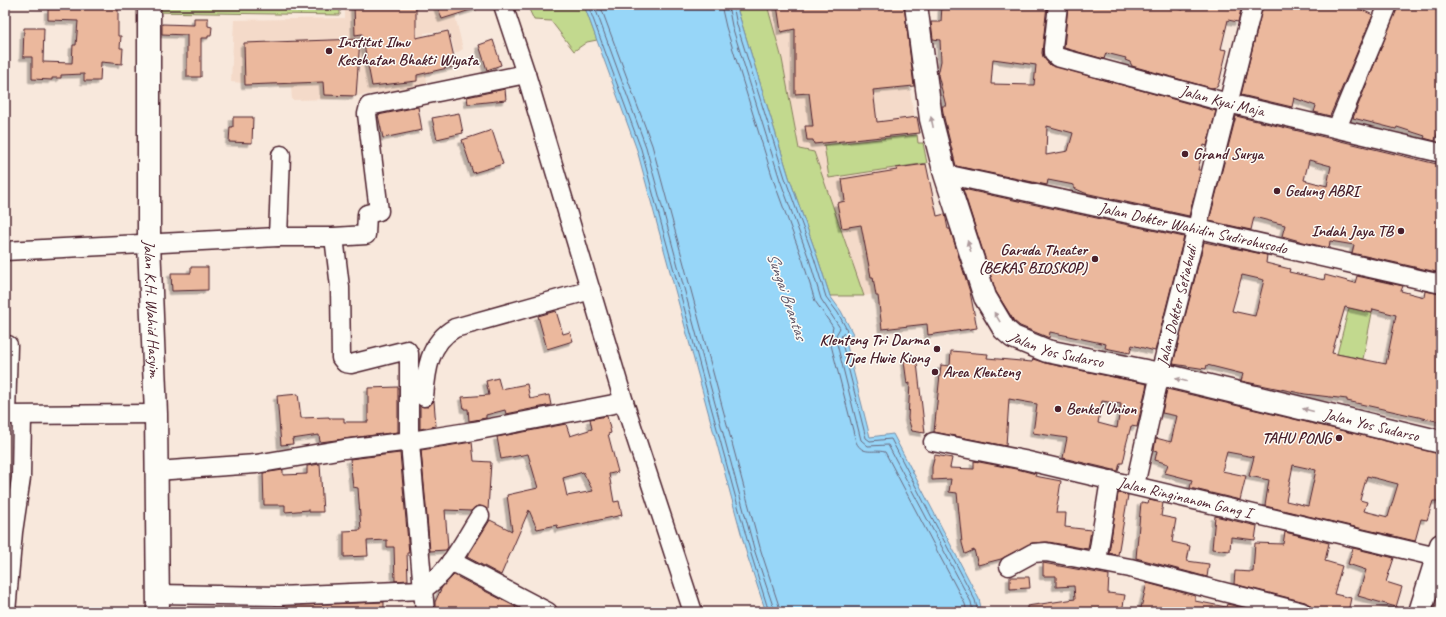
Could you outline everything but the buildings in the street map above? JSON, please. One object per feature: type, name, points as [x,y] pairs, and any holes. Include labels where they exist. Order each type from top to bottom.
[{"type":"main road","name":"Jalan K.H. Wahid Hasyim","points":[[149,5],[149,243],[156,414],[158,603]]},
{"type":"main road","name":"Jalan Yos Sudarso","points":[[916,5],[931,119],[945,174],[985,297],[1004,329],[1013,337],[1047,351],[1160,374],[1441,442]]},
{"type":"main road","points":[[1420,612],[1439,551]]},
{"type":"street","points":[[502,5],[526,74],[624,402],[693,612]]},
{"type":"street","name":"Jalan Kyai Maja","points":[[1058,5],[1053,48],[1053,53],[1057,57],[1228,103],[1441,153]]},
{"type":"street","name":"Jalan Dokter Setiabudi","points":[[1135,485],[1160,374],[1198,229],[1253,5]]},
{"type":"street","points":[[1337,128],[1388,5]]},
{"type":"street","points":[[5,251],[278,237],[334,237],[366,235],[367,214],[379,211],[367,114],[369,106],[526,74]]},
{"type":"street","points":[[278,237],[281,155]]},
{"type":"street","name":"Jalan Dokter Wahidin Sudirohusodo","points":[[945,174],[1441,284]]},
{"type":"street","points":[[334,237],[340,287],[341,358],[345,362],[351,364],[408,351],[411,442],[424,612]]},
{"type":"street","points":[[424,397],[425,375],[430,357],[437,342],[445,333],[455,328],[591,290]]},
{"type":"street","points":[[6,612],[7,569],[21,478],[11,416],[8,345]]},
{"type":"street","points":[[156,471],[256,464],[344,450],[411,442],[542,419],[624,402]]},
{"type":"street","points":[[11,416],[156,414]]},
{"type":"street","name":"Jalan Ringinanom Gang I","points":[[933,442],[1439,551]]},
{"type":"street","points":[[1096,561],[1110,480]]},
{"type":"street","points":[[158,603],[422,590],[436,580],[451,561],[480,516]]},
{"type":"street","points":[[1009,566],[1027,555],[1038,552],[1096,561],[1214,588],[1302,612]]},
{"type":"street","points":[[451,561],[548,612]]},
{"type":"shaded area","name":"Institut Ilmu Kesehatan Bhakti Wiyata","points":[[345,5],[479,5],[454,11],[463,49],[455,54],[449,30],[424,33],[427,86],[335,99],[292,100],[291,87],[231,82],[234,20],[345,18]]},
{"type":"shaded area","points":[[767,5],[901,5],[908,80],[917,130],[934,203],[960,279],[864,296],[814,152],[799,149],[782,59]]},
{"type":"green space","points":[[148,5],[340,5],[340,15],[148,12]]},
{"type":"green space","points":[[527,5],[584,5],[597,40],[587,42],[574,51],[551,21],[534,20]]},
{"type":"green space","points":[[736,5],[767,5],[782,59],[799,149],[814,152],[864,296],[830,296],[789,177]]},
{"type":"green space","points":[[917,135],[918,143],[923,143],[927,163],[829,178],[824,145]]},
{"type":"green space","points":[[1349,308],[1372,313],[1363,359],[1337,354]]},
{"type":"water","name":"Sungai Brantas","points":[[584,5],[736,5],[789,177],[830,296],[841,311],[853,334],[845,338],[870,437],[893,434],[979,599],[982,612],[766,612],[747,555],[637,150]]},
{"type":"place","name":"Institut Ilmu Kesehatan Bhakti Wiyata","points":[[329,51]]},
{"type":"place","name":"Grand Surya","points":[[1185,154]]},
{"type":"place","name":"Gedung ABRI","points":[[1277,191]]},
{"type":"place","name":"Indah Jaya TB","points":[[1401,231]]},
{"type":"place","name":"Garuda Theater (BEKAS BIOSKOP)","points":[[1095,259]]},
{"type":"place","name":"Klenteng Tri Darma Tjoe Hwie Kiong","points":[[937,349]]},
{"type":"place","name":"Area Klenteng","points":[[935,372]]},
{"type":"place","name":"Benkel Union","points":[[1058,409]]},
{"type":"place","name":"TAHU PONG","points":[[1339,438]]}]
